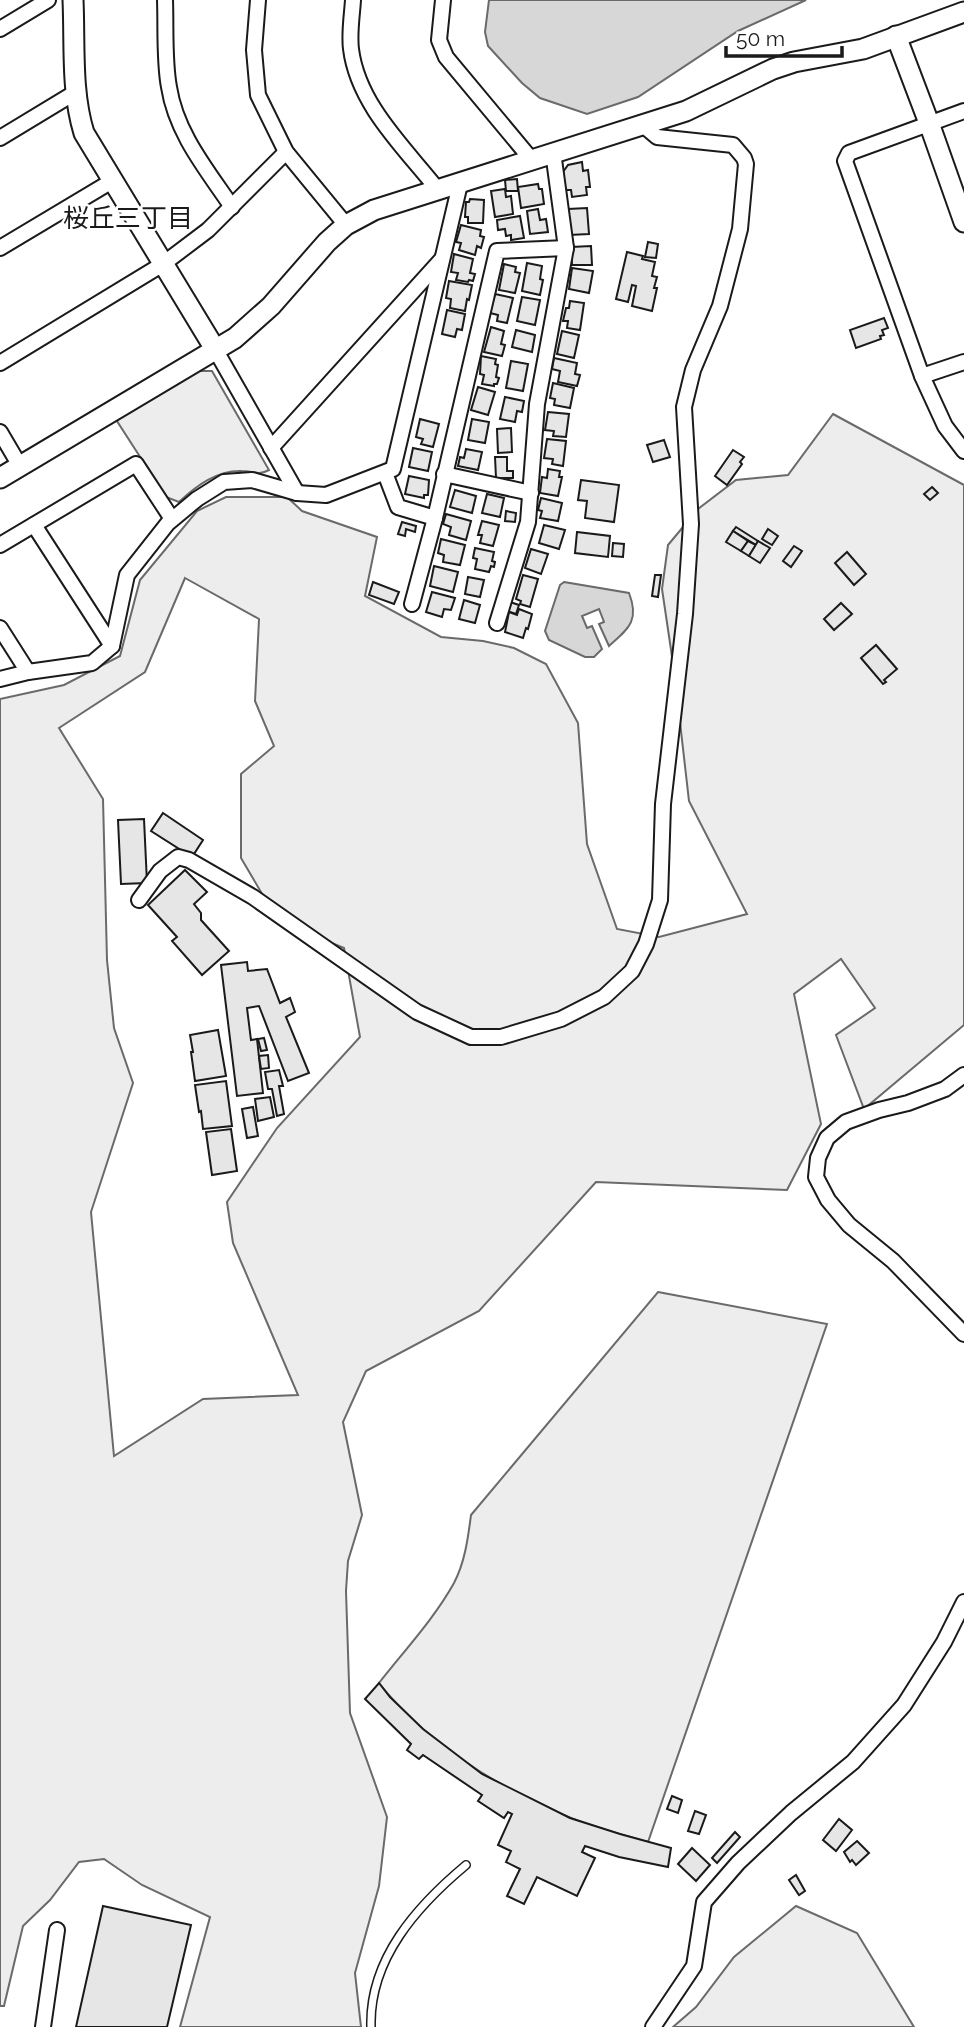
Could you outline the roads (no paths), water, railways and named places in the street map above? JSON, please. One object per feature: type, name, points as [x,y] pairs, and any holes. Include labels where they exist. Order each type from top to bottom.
[{"type":"street","points":[[0,29],[48,0]]},
{"type":"street","points":[[73,0],[76,92],[84,133],[215,349],[297,493]]},
{"type":"street","points":[[165,0],[169,88],[181,127],[232,207]]},
{"type":"street","points":[[258,0],[254,50],[258,95],[286,152],[346,225]]},
{"type":"street","points":[[353,0],[350,47],[357,77],[374,109],[438,190]]},
{"type":"street","points":[[443,0],[439,40],[446,57],[531,159]]},
{"type":"street","points":[[0,478],[235,338],[256,320],[327,242],[346,225],[374,211],[686,111],[773,69],[863,48],[964,12]]},
{"type":"street","points":[[896,36],[964,222]]},
{"type":"street","points":[[0,138],[76,92]]},
{"type":"street","points":[[964,111],[849,153],[845,161],[922,376],[944,426],[964,451]]},
{"type":"street","points":[[139,900],[160,871],[178,857],[189,860],[253,897],[417,1012],[471,1037],[501,1037],[561,1019],[604,997],[632,971],[646,944],[660,900],[663,804],[685,614],[691,524],[684,407],[693,370],[720,306],[740,229],[746,164],[733,145],[657,137],[643,126]]},
{"type":"street","points":[[0,363],[163,264],[208,230],[286,152]]},
{"type":"street","points":[[497,623],[528,522],[537,404],[566,248],[553,152]]},
{"type":"street","points":[[0,248],[112,181]]},
{"type":"street","points":[[0,679],[92,663],[112,646],[127,575],[172,519],[224,482],[252,480],[297,493],[327,495],[393,469],[460,184]]},
{"type":"street","points":[[412,604],[435,518],[497,251],[566,248]]},
{"type":"street","points":[[271,448],[444,257]]},
{"type":"street","points":[[922,376],[964,362]]},
{"type":"street","points":[[0,432],[20,466]]},
{"type":"street","points":[[0,545],[136,464],[172,519]]},
{"type":"street","points":[[385,473],[398,507],[435,518]]},
{"type":"street","points":[[444,474],[531,493]]},
{"type":"street","points":[[34,525],[112,646]]},
{"type":"street","points":[[0,628],[28,672]]},
{"type":"street","points":[[964,1075],[945,1089],[846,1122],[827,1138],[818,1158],[816,1177],[828,1200],[849,1225],[893,1261],[964,1334]]},
{"type":"street","points":[[653,2027],[694,1966],[704,1902],[737,1863],[853,1762],[904,1705],[944,1642],[964,1602]]},
{"type":"street","points":[[43,2027],[57,1930]]},
{"type":"lane","points":[[371,2027],[375,1993],[387,1955],[418,1913],[444,1884],[467,1865]]},
{"type":"district","name":"桜丘三丁目","points":[[128,218]]}]
